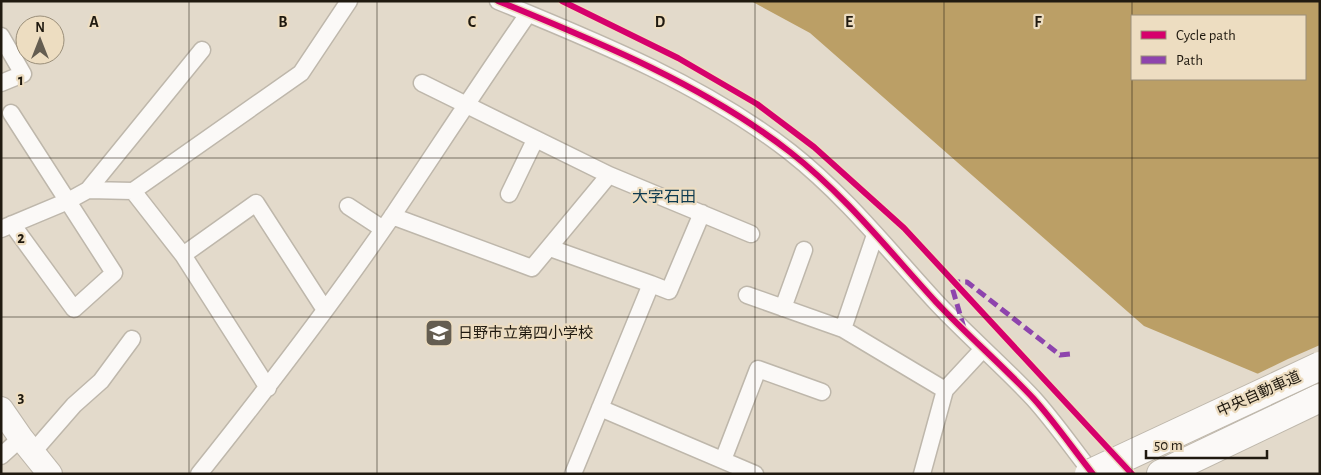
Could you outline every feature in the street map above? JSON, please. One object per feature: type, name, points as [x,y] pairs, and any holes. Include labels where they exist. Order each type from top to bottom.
[{"type":"highway","name":"中央自動車道","points":[[1089,474],[1320,366]]},
{"type":"highway","name":"中央自動車道","points":[[1161,474],[1320,398]]},
{"type":"main road","points":[[1,409],[50,474]]},
{"type":"street","points":[[88,190],[133,191],[301,73],[349,1]]},
{"type":"street","points":[[498,1],[584,37],[670,79],[754,126],[790,152],[851,206],[875,235],[983,350],[1033,399],[1093,474]]},
{"type":"street","points":[[199,474],[268,388],[388,223],[465,105],[528,14]]},
{"type":"street","points":[[1,36],[22,74],[1,83]]},
{"type":"street","points":[[11,113],[68,201],[114,273],[74,309],[7,226],[68,201],[88,190],[202,50]]},
{"type":"street","points":[[422,83],[608,175],[751,234]]},
{"type":"street","points":[[509,194],[535,140]]},
{"type":"street","points":[[348,206],[388,223],[532,268],[608,175]]},
{"type":"street","points":[[133,191],[183,255],[268,388]]},
{"type":"street","points":[[183,255],[256,203],[325,310]]},
{"type":"street","points":[[550,248],[669,291],[702,213]]},
{"type":"street","points":[[843,329],[875,235]]},
{"type":"street","points":[[783,308],[804,250]]},
{"type":"street","points":[[573,474],[651,284]]},
{"type":"street","points":[[747,295],[843,329],[945,390]]},
{"type":"street","points":[[1,456],[27,445],[101,381],[132,339]]},
{"type":"street","points":[[922,474],[945,390],[983,350]]},
{"type":"street","points":[[723,460],[758,369],[822,392]]},
{"type":"street","points":[[600,408],[754,474]]},
{"type":"shaded area","points":[[751,1],[1320,1],[1320,400],[1144,326],[810,33]]},
{"type":"pier","points":[[1320,345],[1320,402],[1255,375],[1288,359]]},
{"type":"marked path","points":[[964,328],[952,287],[953,282],[967,282],[1060,355],[1070,354]]},
{"type":"cycle path","points":[[498,1],[612,49],[686,86],[757,128],[790,152],[848,205],[936,302],[1033,398],[1093,474]]},
{"type":"cycle path","points":[[562,1],[678,58],[757,104],[814,147],[904,228],[1132,474]]},
{"type":"place","name":"日野市立第四小学校","points":[[439,333]]},
{"type":"district","name":"大字石田","points":[[664,197]]}]
